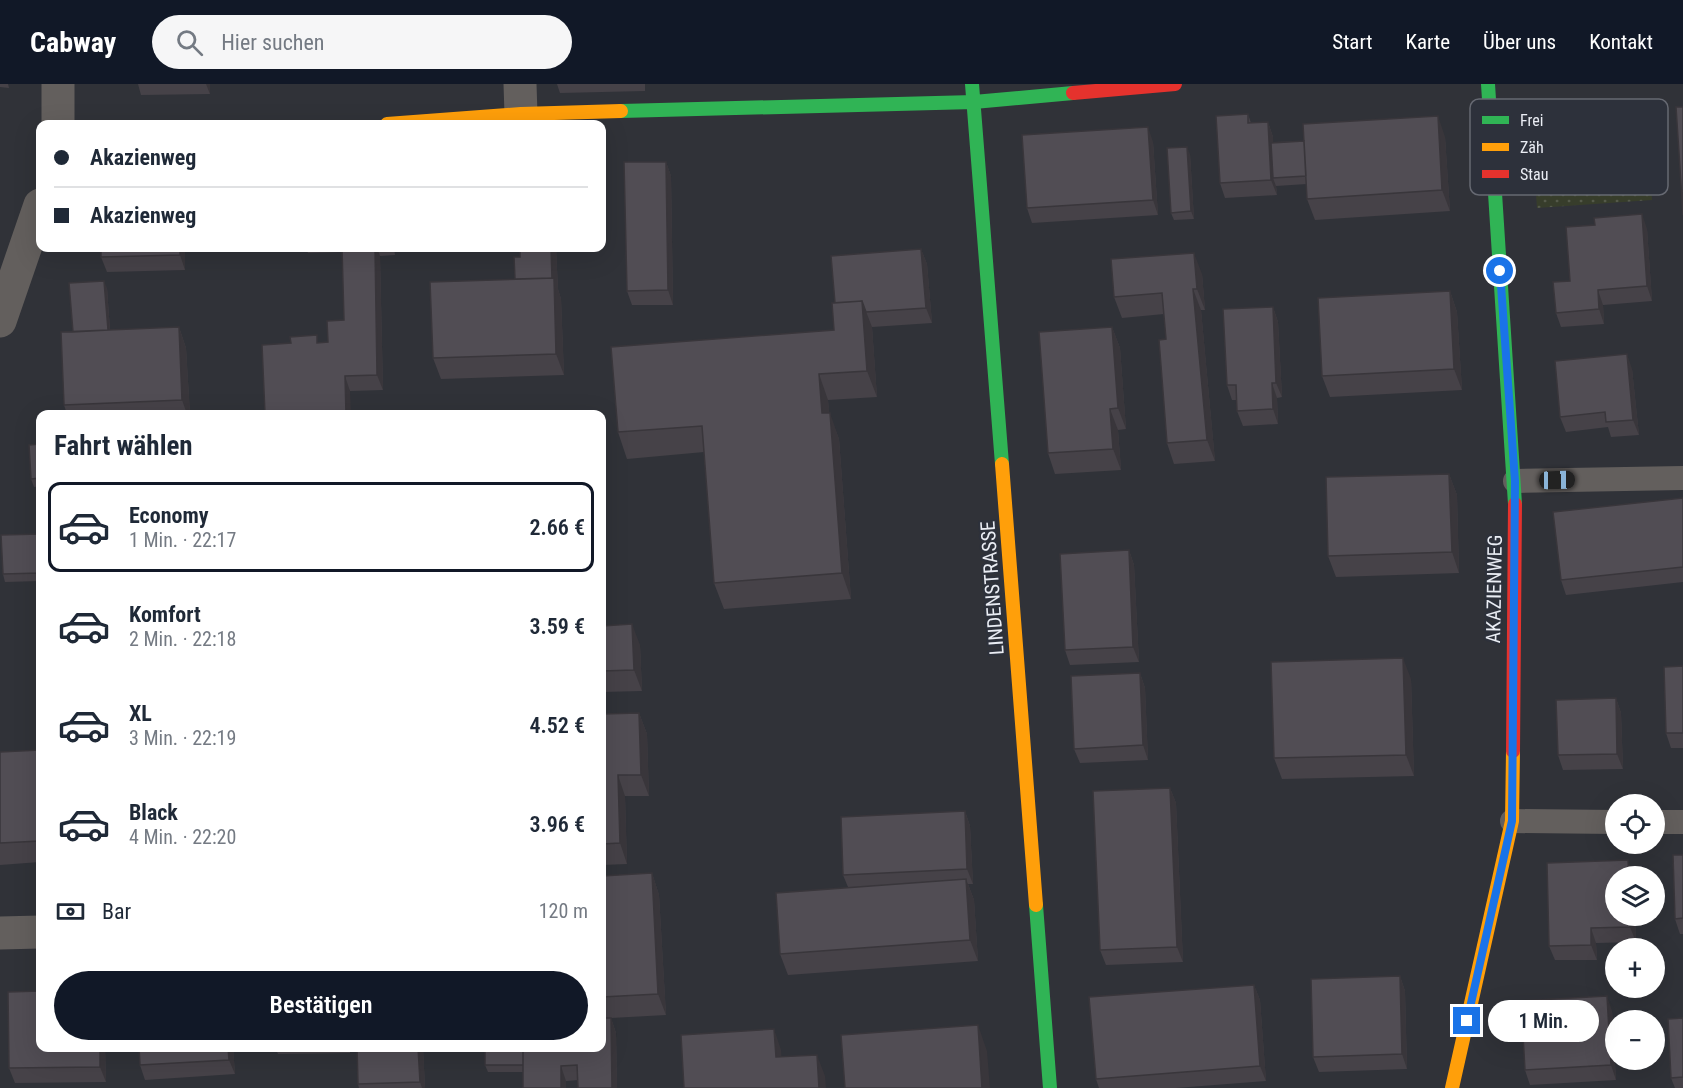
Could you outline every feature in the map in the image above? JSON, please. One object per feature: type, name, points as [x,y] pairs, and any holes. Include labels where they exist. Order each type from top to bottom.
[{"type":"street","points":[[58,84],[58,120]]},
{"type":"street","name":"LINDENSTRASSE","points":[[972,84],[1050,1088]]},
{"type":"street","points":[[408,120],[521,99],[974,102],[1175,84]]},
{"type":"street","name":"AKAZIENWEG","points":[[1488,84],[1489,99]]},
{"type":"street","name":"AKAZIENWEG","points":[[1452,1088],[1512,821],[1515,481],[1496,195]]},
{"type":"street","points":[[0,321],[36,217]]},
{"type":"street","points":[[0,933],[36,932]]},
{"type":"lane","points":[[1515,481],[1683,478]]},
{"type":"lane","points":[[1512,821],[1605,822]]},
{"type":"lane","points":[[1665,822],[1683,822]]},
{"type":"green space","points":[[1536,195],[1652,195],[1652,200],[1537,208]]},
{"type":"building","points":[[1676,107],[1683,107],[1683,215]]},
{"type":"building","points":[[1248,114],[1248,123],[1268,122],[1271,180],[1220,183],[1216,116]]},
{"type":"building","points":[[1438,116],[1442,190],[1307,199],[1303,124]]},
{"type":"building","points":[[1148,127],[1153,200],[1027,208],[1022,135]]},
{"type":"building","points":[[1304,141],[1306,176],[1273,178],[1271,143]]},
{"type":"building","points":[[1187,147],[1191,211],[1171,213],[1167,148]]},
{"type":"building","points":[[624,162],[666,162],[668,290],[627,291]]},
{"type":"building","points":[[1642,214],[1647,286],[1598,290],[1599,309],[1556,313],[1553,282],[1570,281],[1566,227],[1595,225],[1594,218]]},
{"type":"building","points":[[921,249],[926,308],[866,312],[862,301],[835,303],[831,256]]},
{"type":"building","points":[[101,252],[180,252],[180,255],[101,257]]},
{"type":"building","points":[[342,252],[375,252],[377,375],[345,376],[346,410],[265,410],[262,345],[291,343],[290,337],[317,335],[317,343],[328,342],[327,321],[344,320]]},
{"type":"building","points":[[520,252],[551,252],[552,278],[515,279],[514,257],[520,257]]},
{"type":"building","points":[[1194,253],[1197,289],[1193,289],[1207,440],[1167,443],[1159,340],[1166,339],[1162,293],[1114,297],[1111,259]]},
{"type":"building","points":[[554,278],[556,354],[433,358],[430,282]]},
{"type":"building","points":[[104,281],[108,330],[73,332],[69,283]]},
{"type":"building","points":[[1450,291],[1454,369],[1322,376],[1318,298]]},
{"type":"building","points":[[862,301],[867,371],[819,374],[822,413],[830,413],[842,573],[714,583],[702,426],[618,432],[611,347],[834,330],[832,303]]},
{"type":"building","points":[[1273,307],[1276,383],[1272,383],[1273,409],[1237,411],[1236,385],[1227,385],[1223,309]]},
{"type":"building","points":[[179,327],[182,400],[64,405],[61,332]]},
{"type":"building","points":[[1112,327],[1118,408],[1110,409],[1113,449],[1048,453],[1039,332]]},
{"type":"building","points":[[1627,354],[1633,420],[1606,422],[1605,412],[1560,417],[1555,361]]},
{"type":"building","points":[[36,444],[36,478],[31,479],[29,445]]},
{"type":"building","points":[[1449,474],[1452,552],[1328,556],[1326,477]]},
{"type":"building","points":[[1683,498],[1683,567],[1561,580],[1553,512]]},
{"type":"building","points":[[36,534],[36,573],[3,574],[1,535]]},
{"type":"building","points":[[1129,550],[1133,647],[1065,650],[1060,554]]},
{"type":"building","points":[[632,624],[634,670],[606,671],[606,626]]},
{"type":"building","points":[[1403,658],[1406,755],[1274,758],[1271,662]]},
{"type":"building","points":[[1683,666],[1683,733],[1666,733],[1664,667]]},
{"type":"building","points":[[1140,673],[1143,745],[1074,749],[1071,676]]},
{"type":"building","points":[[1616,698],[1617,754],[1558,755],[1556,700]]},
{"type":"building","points":[[639,713],[641,775],[618,775],[620,843],[606,844],[606,714]]},
{"type":"building","points":[[36,750],[36,841],[0,843],[0,752]]},
{"type":"building","points":[[1170,788],[1177,947],[1100,950],[1093,791]]},
{"type":"building","points":[[965,811],[967,869],[843,875],[841,817]]},
{"type":"building","points":[[1673,855],[1683,855],[1683,918],[1675,919]]},
{"type":"building","points":[[1628,860],[1628,866],[1605,866],[1605,926],[1630,927],[1591,928],[1591,945],[1549,946],[1547,863]]},
{"type":"building","points":[[652,873],[658,994],[606,997],[606,876]]},
{"type":"building","points":[[966,879],[970,940],[780,954],[776,893]]},
{"type":"building","points":[[1400,976],[1402,1054],[1313,1057],[1311,979]]},
{"type":"building","points":[[1254,985],[1260,1066],[1096,1079],[1089,997]]},
{"type":"building","points":[[36,991],[36,1052],[100,1052],[100,1067],[9,1068],[8,992]]},
{"type":"building","points":[[1605,996],[1608,1010],[1605,1010],[1605,1065],[1525,1070],[1521,1001]]},
{"type":"building","points":[[606,1018],[611,1018],[612,1088],[578,1088],[577,1065],[561,1066],[561,1088],[523,1088],[523,1052],[606,1052]]},
{"type":"building","points":[[1683,1018],[1683,1077],[1671,1078],[1668,1019]]},
{"type":"building","points":[[978,1025],[982,1088],[845,1088],[841,1035]]},
{"type":"building","points":[[774,1029],[776,1057],[817,1055],[819,1088],[684,1088],[681,1035]]},
{"type":"building","points":[[139,1052],[228,1052],[229,1060],[140,1065]]},
{"type":"building","points":[[357,1052],[418,1052],[420,1082],[358,1084]]},
{"type":"building","points":[[485,1052],[523,1052],[523,1065],[485,1065]]},
{"type":"traffic: fast","points":[[972,84],[1002,464]]},
{"type":"traffic: fast","points":[[1488,84],[1489,99]]},
{"type":"traffic: fast","points":[[621,111],[974,102],[1073,93]]},
{"type":"traffic: fast","points":[[1495,195],[1515,504]]},
{"type":"traffic: fast","points":[[1036,905],[1050,1088]]},
{"type":"traffic: slow","points":[[441,120],[521,114],[621,111]]},
{"type":"traffic: slow","points":[[1002,464],[1036,905]]},
{"type":"traffic: slow","points":[[1452,1088],[1512,821],[1513,751]]},
{"type":"traffic: jam","points":[[1073,93],[1175,84]]},
{"type":"traffic: jam","points":[[1513,751],[1515,504]]},
{"type":"route","points":[[1467,1021],[1512,821],[1515,481],[1500,271]]}]
